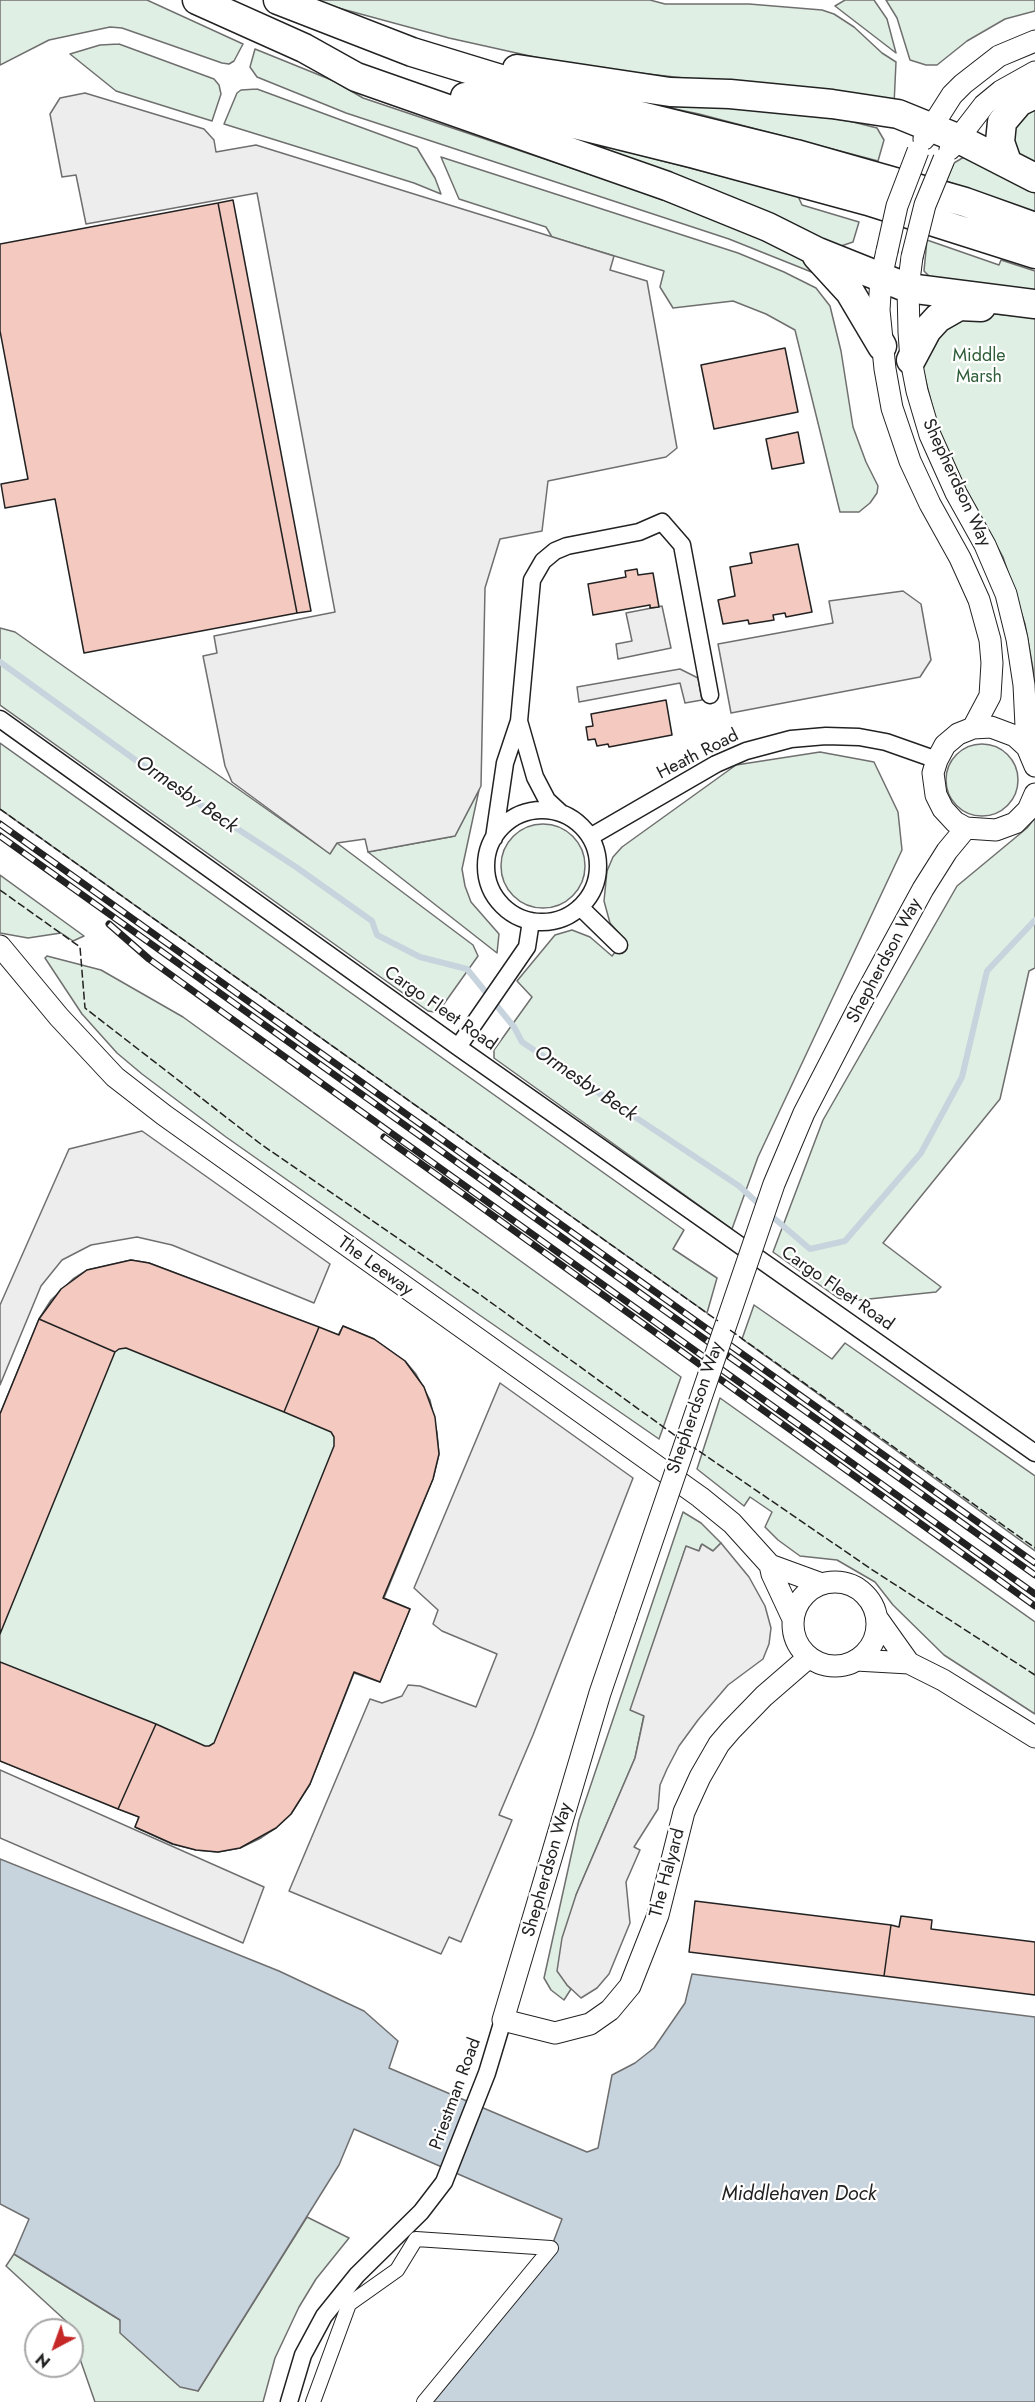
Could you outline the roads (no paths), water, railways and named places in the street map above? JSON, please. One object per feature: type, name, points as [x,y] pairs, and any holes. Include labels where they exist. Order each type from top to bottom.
[{"type":"highway","points":[[197,0],[304,48],[356,77],[667,186],[768,227],[812,249],[884,264],[908,288],[1035,307]]},
{"type":"highway","points":[[278,0],[411,52],[543,92],[796,154],[965,202],[1035,226]]},
{"type":"highway","points":[[304,48],[477,101],[694,154],[868,201],[1035,254]]},
{"type":"highway","points":[[411,52],[670,92],[730,94],[832,104],[898,114],[924,138],[950,149],[1007,162],[1035,178]]},
{"type":"highway","points":[[1007,162],[1000,142],[1002,122],[1019,102],[1035,94]]},
{"type":"highway","points":[[812,249],[850,292],[882,346]]},
{"type":"highway","points":[[911,360],[927,330],[938,318],[959,306],[971,305],[1022,312],[1035,307]]},
{"type":"street","name":"Shepherdson Way","points":[[973,728],[990,696],[992,663],[990,640],[979,600],[960,558],[930,504],[899,433],[892,408],[879,310],[884,264],[897,206],[924,138],[952,95],[969,78],[999,56],[1035,41]]},
{"type":"street","name":"Shepherdson Way","points":[[1031,756],[1017,639],[1006,594],[985,545],[956,493],[930,435],[911,360],[908,288],[912,257],[925,205],[950,149],[977,113],[1001,91],[1035,72]]},
{"type":"street","points":[[519,721],[535,777],[547,800],[561,813],[578,822],[590,837],[597,855],[598,874],[592,892],[580,907],[566,917],[557,919],[531,921],[512,913],[496,898],[488,879],[487,858],[494,838],[505,763],[519,721],[530,595],[532,580],[537,568],[555,551],[567,546],[639,532],[663,522],[682,545],[711,695]]},
{"type":"street","name":"Cargo Fleet Road","points":[[0,719],[458,1047],[1035,1453]]},
{"type":"street","name":"Shepherdson Way","points":[[973,728],[991,727],[1015,736],[1031,756]]},
{"type":"street","points":[[973,728],[958,734],[945,745],[933,773],[936,795],[943,809],[955,822],[966,828],[996,830],[1015,823],[1028,810],[1035,794]]},
{"type":"street","name":"Heath Road","points":[[590,837],[716,764],[746,751],[791,739],[826,736],[859,737],[886,742],[937,760]]},
{"type":"street","points":[[494,838],[506,823],[523,813],[542,809],[561,813]]},
{"type":"street","name":"Shepherdson Way","points":[[503,2020],[600,1693],[774,1184],[804,1113],[862,1001],[923,889],[947,850],[966,828]]},
{"type":"street","points":[[580,907],[619,945]]},
{"type":"street","points":[[458,1047],[527,946],[531,921]]},
{"type":"street","name":"The Leeway","points":[[0,946],[59,1017],[115,1077],[173,1122],[700,1497],[732,1523],[770,1565],[822,1584]]},
{"type":"street","name":"The Leeway","points":[[770,1565],[793,1618]]},
{"type":"street","points":[[877,1618],[873,1642],[866,1653],[845,1665],[832,1666],[809,1657],[800,1647],[794,1633],[793,1618],[797,1605],[806,1593],[832,1581],[847,1583],[860,1590],[870,1600],[877,1618],[909,1663]]},
{"type":"street","name":"The Halyard","points":[[503,2020],[555,2033],[590,2024],[610,2010],[622,1997],[637,1972],[658,1915],[684,1812],[700,1778],[719,1744],[731,1730],[764,1696],[809,1657]]},
{"type":"street","points":[[856,1660],[909,1663],[943,1680],[1035,1737]]},
{"type":"street","name":"Priestman Road","points":[[289,2402],[303,2355],[324,2316],[357,2275],[421,2212],[444,2182],[488,2073],[503,2020]]},
{"type":"street","points":[[313,2402],[349,2304],[398,2270],[416,2239],[551,2248],[424,2402]]},
{"type":"water","name":"Middlehaven Dock","points":[[0,1859],[279,1971],[364,2011],[398,2041],[389,2068],[587,2152],[598,2148],[612,2075],[635,2063],[654,2048],[685,2003],[692,1974],[1035,2017],[1035,2402],[424,2402],[551,2248],[562,2219],[354,2129],[339,2165],[198,2391],[180,2387],[120,2333],[120,2320],[14,2254],[29,2219],[0,2204]]},
{"type":"waterway","name":"Ormesby Beck","points":[[0,662],[170,785],[296,867],[372,921],[377,935],[420,957],[467,969],[514,1027],[522,1042],[739,1186],[761,1206]]},
{"type":"waterway","name":"Ormesby Beck","points":[[768,1213],[810,1249],[845,1241],[921,1153],[962,1077],[987,971],[1035,920]]},
{"type":"railway","points":[[0,824],[1035,1563]]},
{"type":"railway","points":[[0,836],[1035,1575]]},
{"type":"railway","points":[[109,924],[149,959],[218,1009],[1035,1594]]},
{"type":"railway","points":[[384,1137],[1035,1606]]},
{"type":"park label","name":"Middle Marsh","points":[[979,367]]}]
